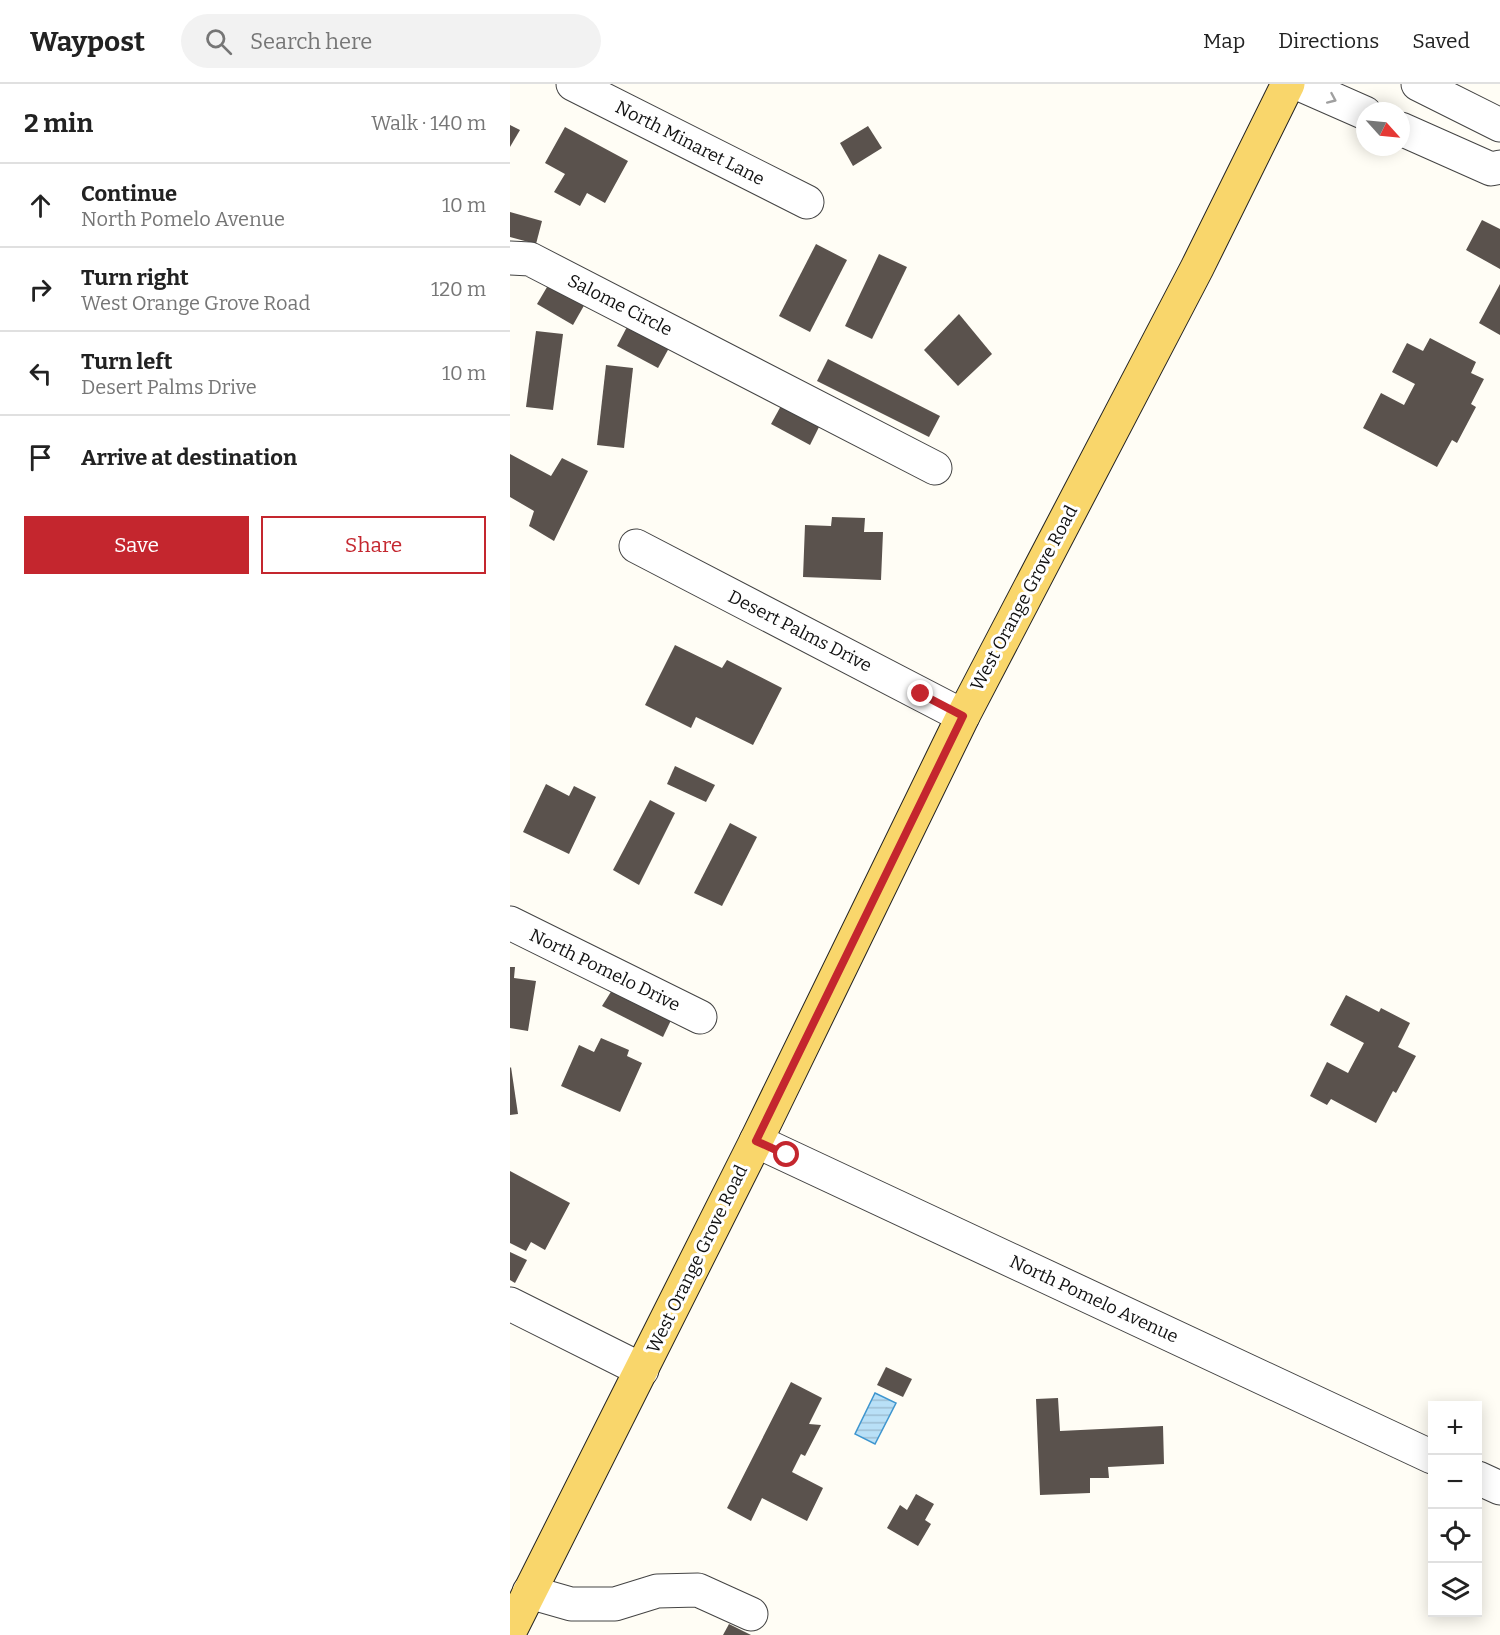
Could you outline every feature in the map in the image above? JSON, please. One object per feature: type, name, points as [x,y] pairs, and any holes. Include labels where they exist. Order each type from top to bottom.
[{"type":"main road","name":"West Orange Grove Road","points":[[510,1631],[756,1141],[963,716],[1197,268],[1288,84]]},
{"type":"street","name":"North Minaret Lane","points":[[573,84],[807,202]]},
{"type":"street","points":[[1299,84],[1356,109]]},
{"type":"street","points":[[1418,84],[1500,125]]},
{"type":"street","points":[[1450,151],[1470,110]]},
{"type":"street","points":[[1410,133],[1491,169],[1500,167]]},
{"type":"street","name":"Salome Circle","points":[[510,258],[530,259],[935,468]]},
{"type":"street","name":"Desert Palms Drive","points":[[636,546],[963,716]]},
{"type":"street","name":"North Pomelo Drive","points":[[510,923],[700,1017]]},
{"type":"street","name":"North Pomelo Avenue","points":[[756,1141],[1428,1455]]},
{"type":"street","points":[[510,1304],[642,1370]]},
{"type":"street","points":[[1482,1480],[1500,1488]]},
{"type":"street","points":[[530,1592],[571,1604],[615,1604],[657,1591],[698,1590],[751,1614]]},
{"type":"water","points":[[875,1393],[896,1403],[875,1444],[855,1434]]},
{"type":"building","points":[[510,125],[520,130],[510,147]]},
{"type":"building","points":[[868,126],[882,148],[853,166],[840,143]]},
{"type":"building","points":[[565,127],[628,161],[605,203],[587,193],[580,206],[554,192],[565,174],[545,163]]},
{"type":"building","points":[[510,212],[542,221],[536,244],[510,237]]},
{"type":"building","points":[[1482,220],[1500,229],[1500,269],[1466,250]]},
{"type":"building","points":[[816,244],[847,260],[810,332],[779,316]]},
{"type":"building","points":[[879,254],[907,267],[872,339],[845,326]]},
{"type":"building","points":[[550,282],[586,302],[573,325],[537,304]]},
{"type":"building","points":[[1500,284],[1500,335],[1479,323]]},
{"type":"building","points":[[959,314],[992,354],[958,386],[924,350]]},
{"type":"building","points":[[628,325],[669,348],[658,368],[617,346]]},
{"type":"building","points":[[536,331],[563,334],[553,410],[526,407]]},
{"type":"building","points":[[1430,338],[1476,362],[1471,373],[1484,379],[1471,404],[1476,407],[1457,443],[1452,440],[1437,467],[1363,428],[1381,393],[1404,405],[1415,384],[1392,372],[1407,343],[1423,351]]},
{"type":"building","points":[[828,359],[940,416],[929,437],[817,381]]},
{"type":"building","points":[[606,365],[633,368],[624,448],[597,445]]},
{"type":"building","points":[[782,404],[820,425],[810,445],[771,424]]},
{"type":"building","points":[[510,454],[551,476],[562,458],[588,471],[554,541],[529,526],[534,511],[510,497]]},
{"type":"building","points":[[832,517],[865,518],[864,532],[883,532],[881,580],[803,577],[805,525],[831,526]]},
{"type":"building","points":[[675,645],[722,668],[727,660],[782,688],[753,745],[696,717],[691,728],[645,705]]},
{"type":"building","points":[[675,766],[715,785],[706,802],[667,784]]},
{"type":"building","points":[[546,784],[569,796],[574,786],[596,797],[569,854],[523,832]]},
{"type":"building","points":[[650,800],[675,813],[639,885],[613,870]]},
{"type":"building","points":[[730,823],[757,837],[722,906],[694,893]]},
{"type":"building","points":[[510,967],[515,967],[514,978],[536,981],[528,1031],[510,1028]]},
{"type":"building","points":[[614,987],[673,1016],[663,1037],[602,1006]]},
{"type":"building","points":[[1346,995],[1379,1012],[1381,1008],[1410,1023],[1398,1047],[1416,1056],[1396,1093],[1393,1091],[1376,1123],[1331,1099],[1327,1105],[1310,1096],[1327,1062],[1348,1073],[1364,1043],[1330,1025]]},
{"type":"building","points":[[601,1038],[629,1050],[627,1056],[642,1063],[620,1112],[561,1086],[579,1045],[594,1052]]},
{"type":"building","points":[[510,1068],[518,1114],[510,1115]]},
{"type":"building","points":[[510,1171],[570,1203],[545,1250],[531,1242],[526,1251],[510,1243]]},
{"type":"building","points":[[510,1252],[527,1260],[515,1283],[510,1280]]},
{"type":"building","points":[[886,1367],[912,1379],[903,1397],[877,1385]]},
{"type":"building","points":[[791,1382],[822,1398],[809,1424],[821,1425],[805,1456],[801,1454],[792,1472],[823,1488],[807,1521],[762,1498],[751,1521],[727,1508]]},
{"type":"building","points":[[1058,1398],[1060,1431],[1163,1426],[1164,1464],[1108,1467],[1109,1478],[1090,1478],[1090,1493],[1040,1495],[1036,1399]]},
{"type":"building","points":[[916,1494],[934,1504],[925,1520],[931,1524],[918,1546],[887,1528],[900,1505],[907,1510]]},
{"type":"building","points":[[729,1624],[751,1635],[723,1635]]},
{"type":"route","points":[[787,1155],[756,1141],[963,716],[921,694]]}]
